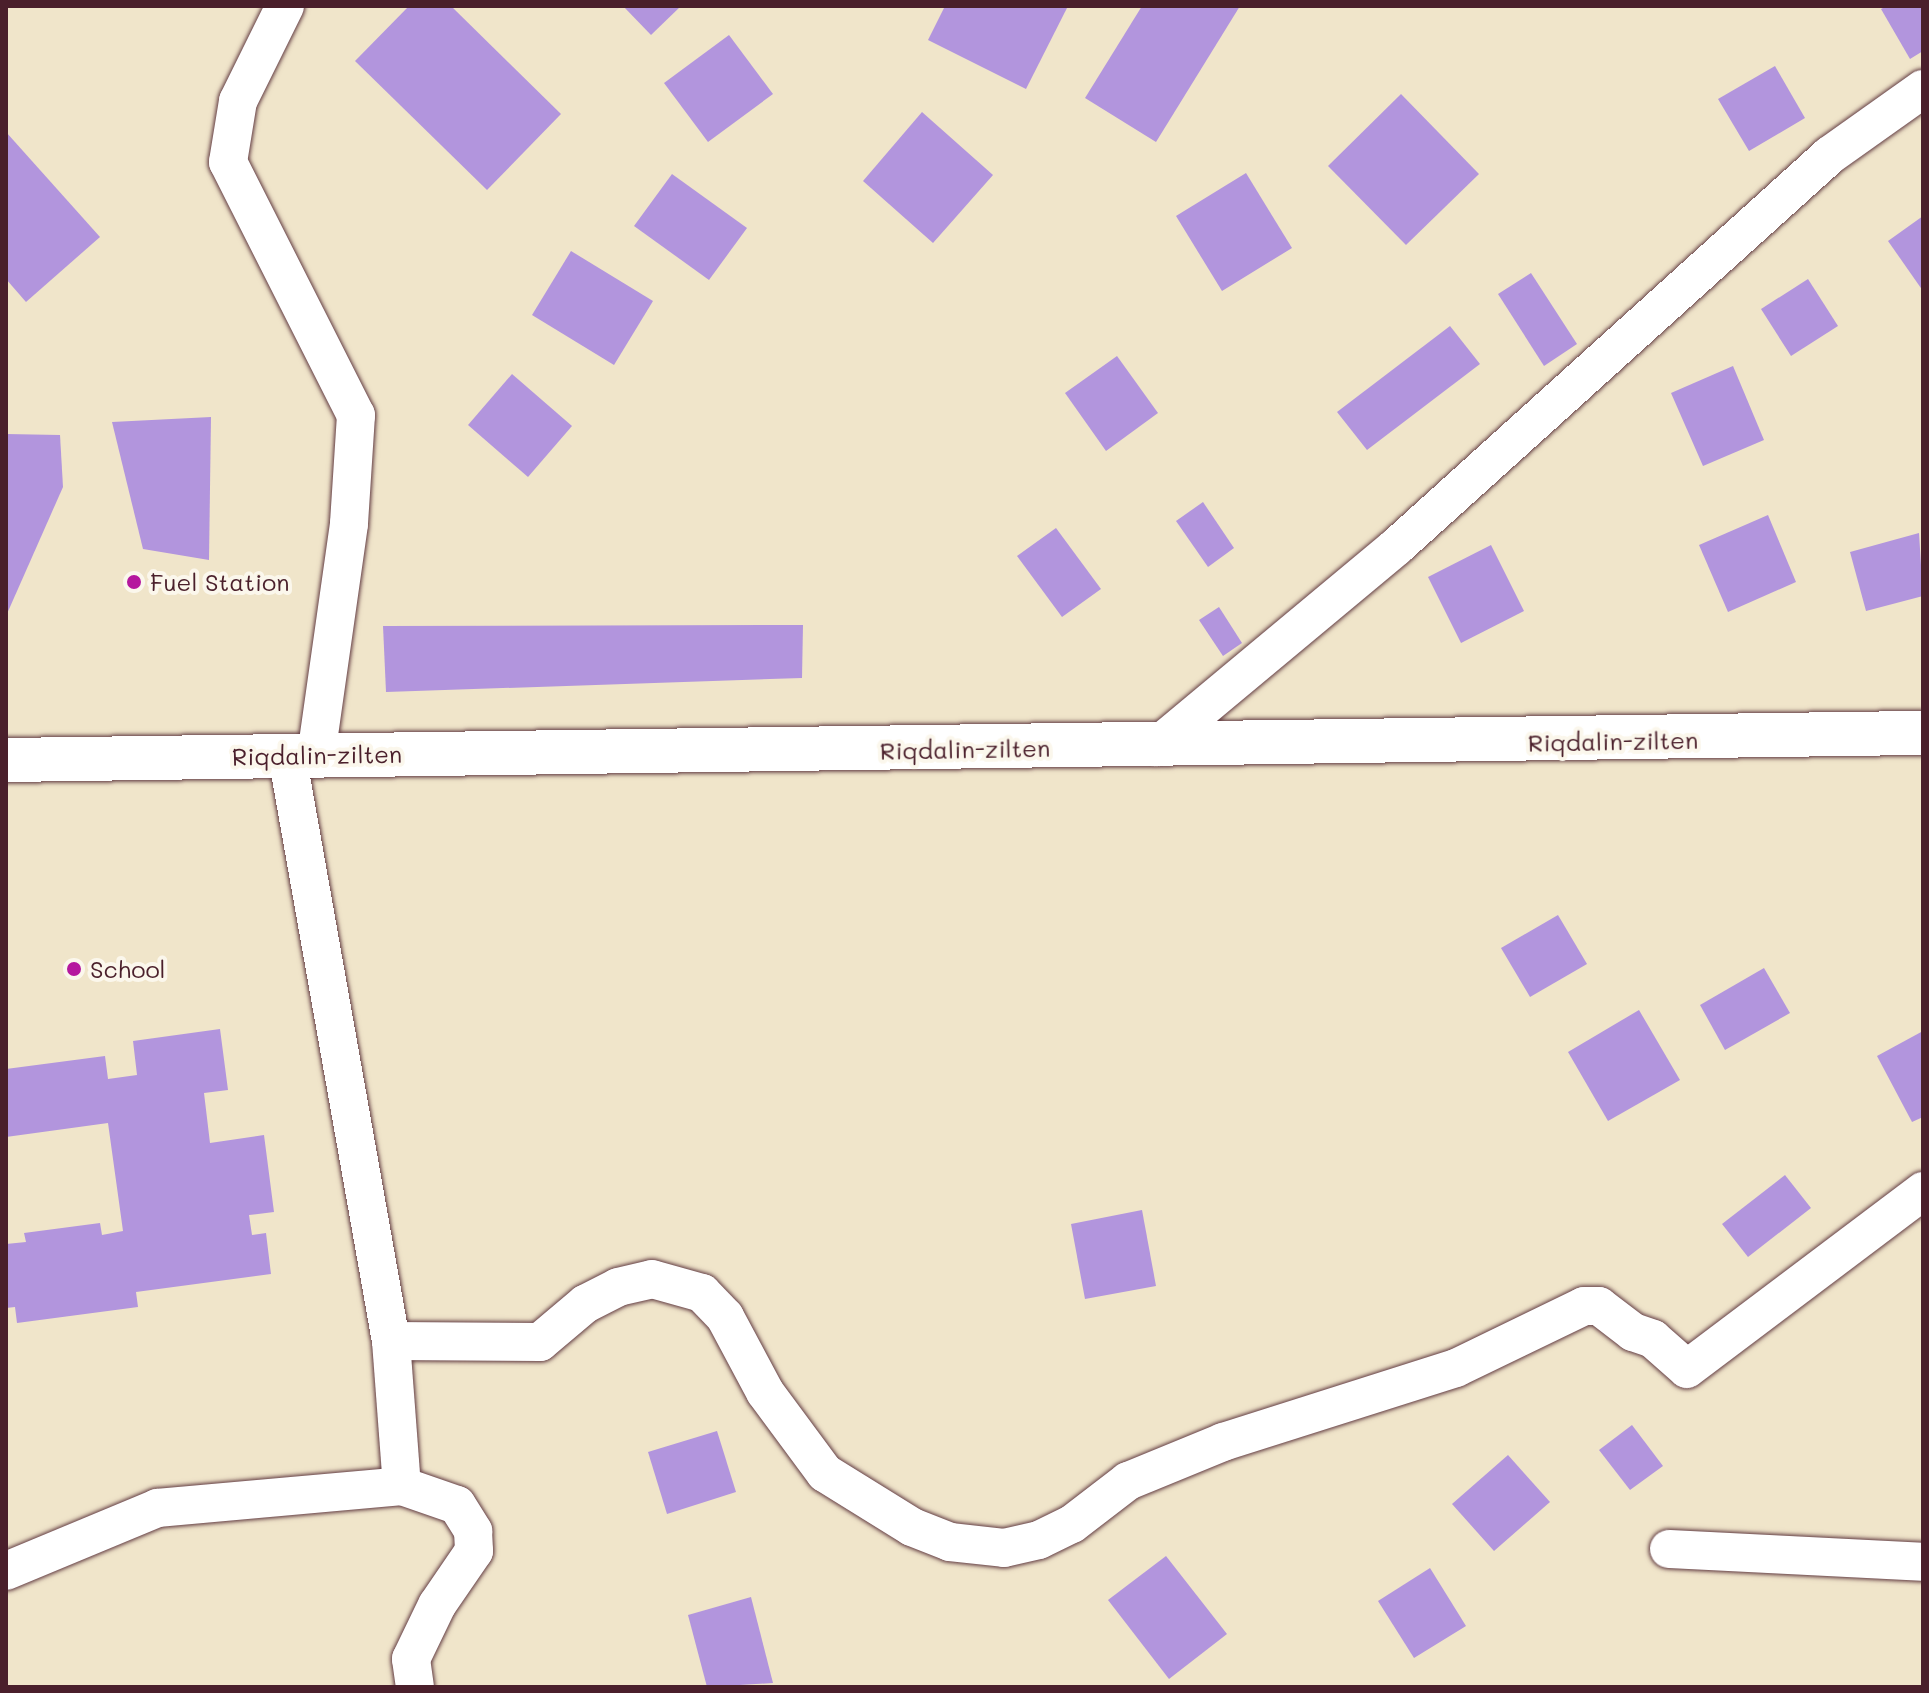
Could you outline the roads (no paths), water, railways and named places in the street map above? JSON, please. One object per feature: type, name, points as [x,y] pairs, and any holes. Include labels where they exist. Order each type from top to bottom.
[{"type":"main road","name":"Riqdalin-zilten","points":[[6,760],[1156,747],[1923,733]]},
{"type":"street","points":[[285,6],[238,101],[228,162],[356,415],[349,524],[302,755],[391,1341],[402,1486]]},
{"type":"street","points":[[1156,747],[1396,547],[1830,155],[1923,89]]},
{"type":"street","points":[[391,1341],[540,1342],[585,1304],[618,1287],[652,1279],[702,1293],[725,1317],[765,1392],[825,1473],[912,1527],[950,1542],[1004,1548],[1039,1540],[1072,1524],[1128,1481],[1223,1442],[1456,1368],[1584,1306],[1599,1306],[1633,1332],[1653,1339],[1687,1369],[1923,1191]]},
{"type":"street","points":[[6,1571],[157,1508],[402,1486],[457,1505],[473,1531],[474,1551],[437,1605],[411,1659],[415,1687]]},
{"type":"street","points":[[1669,1549],[1923,1562]]},
{"type":"place","name":"Fuel Station","points":[[134,582]]},
{"type":"place","name":"School","points":[[74,969]]}]
